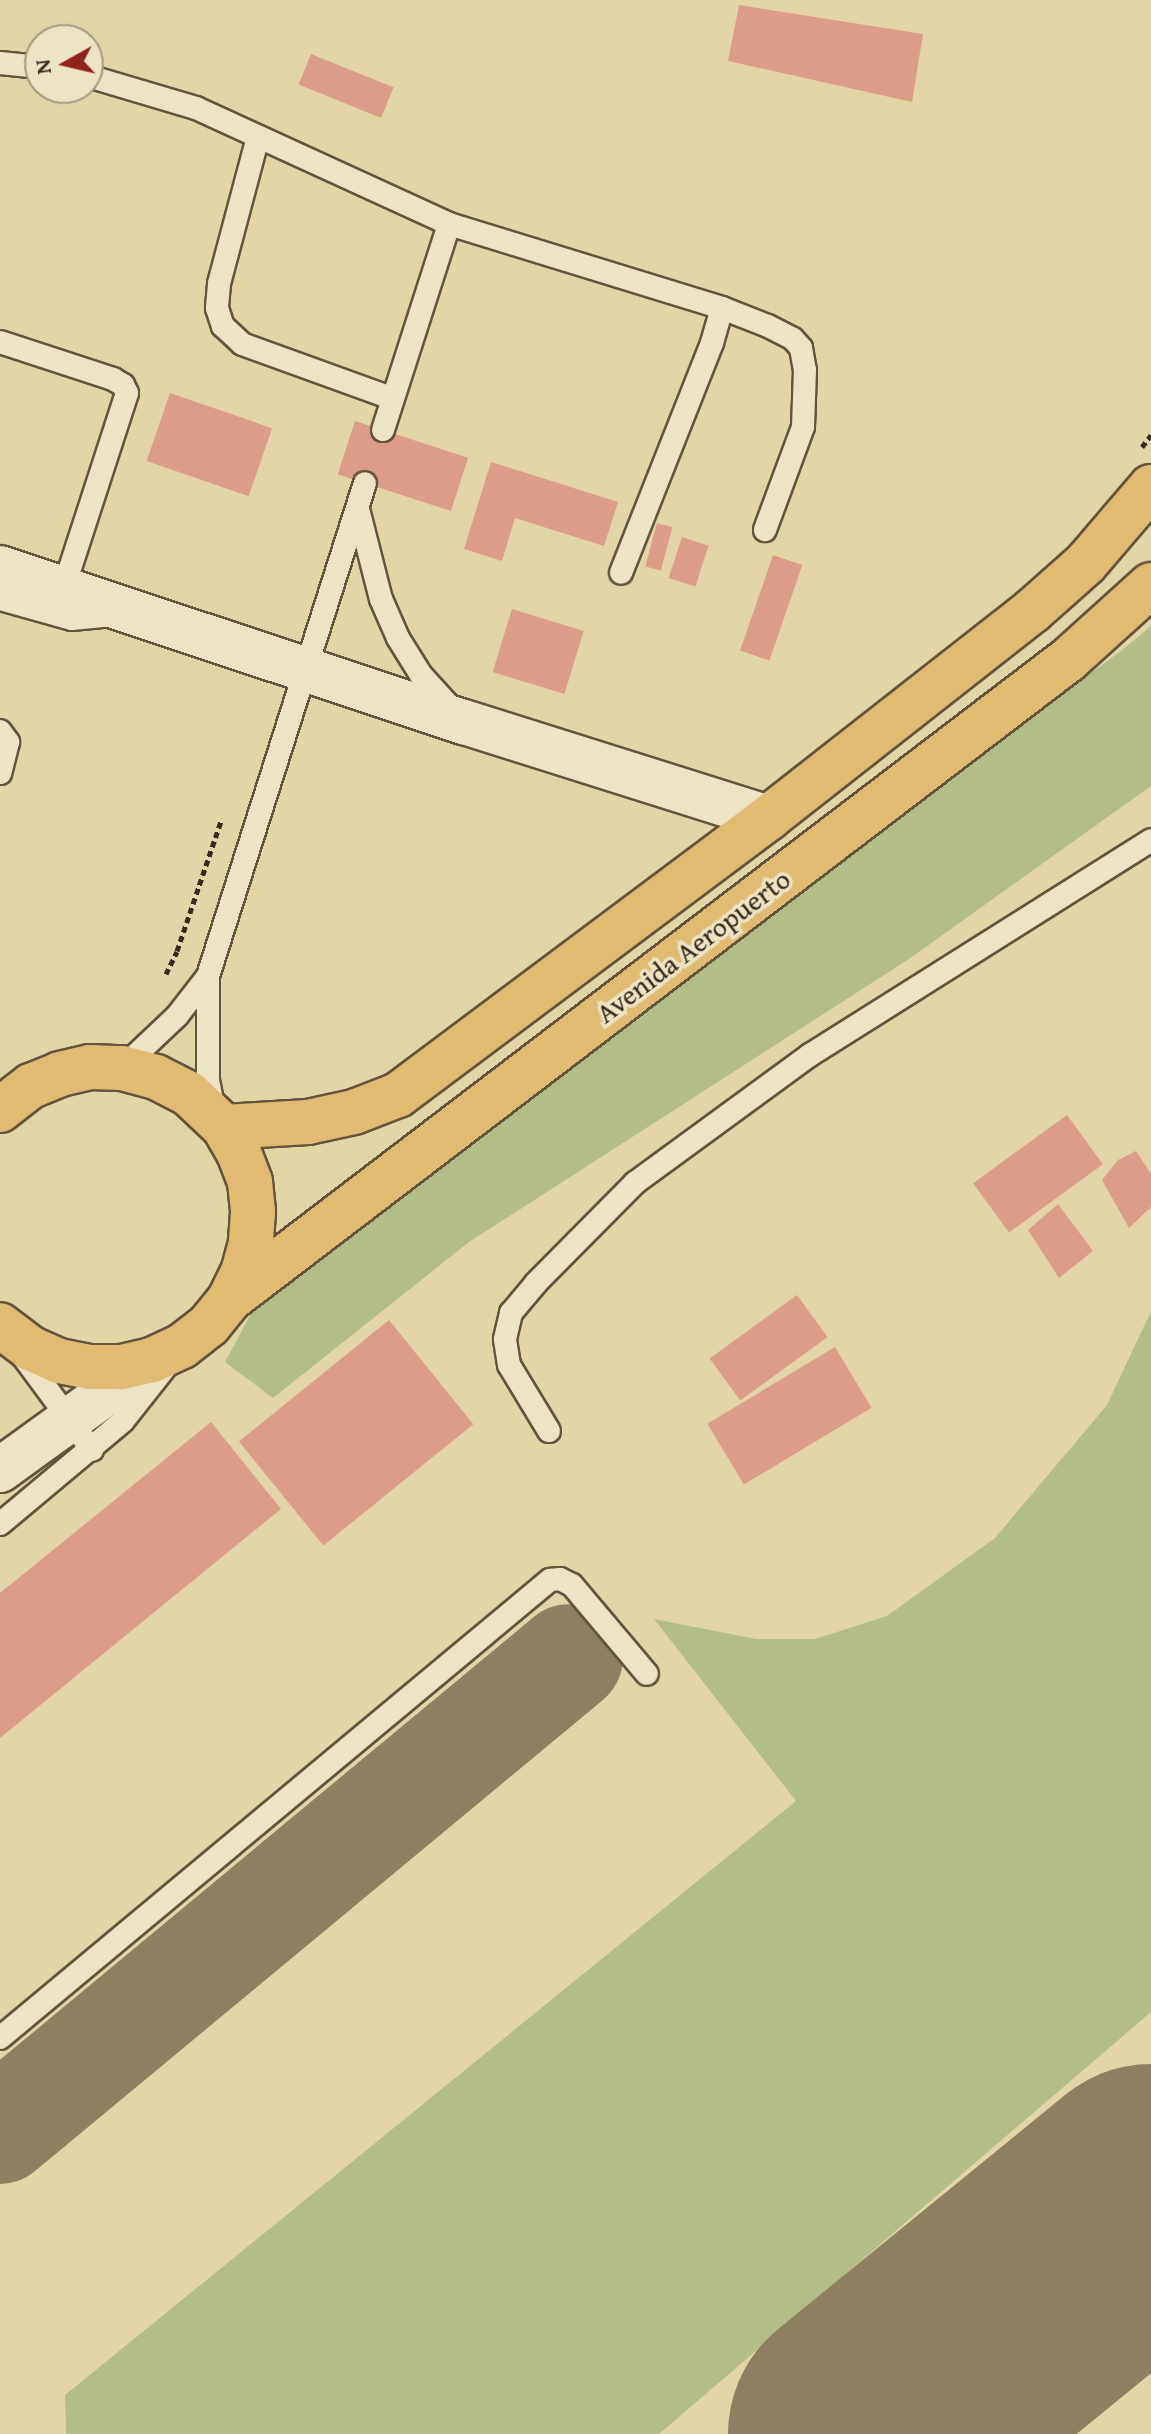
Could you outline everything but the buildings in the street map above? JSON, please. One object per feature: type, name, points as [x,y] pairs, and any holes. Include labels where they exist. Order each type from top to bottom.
[{"type":"main road","name":"Avenida Aeropuerto","points":[[219,1121],[308,1122],[354,1112],[398,1095],[768,818],[1032,611],[1086,563],[1144,472]]},
{"type":"main road","name":"Avenida Aeropuerto","points":[[230,1299],[1068,660],[1151,585]]},
{"type":"main road","points":[[0,1110],[31,1086],[60,1074],[90,1067],[122,1068],[156,1077],[188,1093],[219,1121],[239,1153],[250,1182],[253,1212],[251,1243],[243,1272],[230,1299],[209,1325],[167,1353],[121,1367],[90,1367],[59,1361],[30,1348],[2,1327]]},
{"type":"street","points":[[0,568],[464,722],[768,818]]},
{"type":"street","points":[[0,1470],[81,1437],[167,1353]]},
{"type":"lane","points":[[0,63],[24,65]]},
{"type":"lane","points":[[104,81],[196,108],[449,224],[722,308],[793,339],[801,348],[805,370],[803,427],[765,530]]},
{"type":"lane","points":[[258,137],[219,284],[217,308],[223,326],[242,344],[391,398]]},
{"type":"lane","points":[[383,430],[449,224]]},
{"type":"lane","points":[[621,573],[712,343],[722,308]]},
{"type":"lane","points":[[0,342],[113,379],[123,385],[127,393],[63,590]]},
{"type":"lane","points":[[219,1121],[208,1081],[208,976],[365,483]]},
{"type":"lane","points":[[358,509],[381,599],[398,638],[421,675],[464,722]]},
{"type":"lane","points":[[0,599],[72,619],[130,612]]},
{"type":"lane","points":[[0,731],[8,742],[0,773]]},
{"type":"lane","points":[[549,1431],[509,1365],[505,1339],[511,1313],[536,1283],[635,1183],[810,1055],[1151,840]]},
{"type":"lane","points":[[122,1068],[177,1016],[208,976]]},
{"type":"lane","points":[[0,1524],[81,1437],[2,1327]]},
{"type":"lane","points":[[0,2038],[550,1580],[560,1579],[572,1585],[647,1674]]},
{"type":"path","points":[[1144,472],[1151,435]]},
{"type":"path","points":[[158,986],[177,951],[226,803]]},
{"type":"green space","points":[[1151,626],[1151,786],[909,959],[469,1242],[273,1398],[225,1362],[270,1278],[345,1209],[1121,651]]},
{"type":"green space","points":[[1151,1311],[1151,2012],[659,2434],[66,2434],[65,2395],[796,1801],[654,1619],[756,1639],[815,1639],[887,1616],[995,1538],[1107,1405]]},
{"type":"taxiway","points":[[0,2130],[569,1658]]},
{"type":"runway","points":[[863,2434],[1151,2199]]}]
